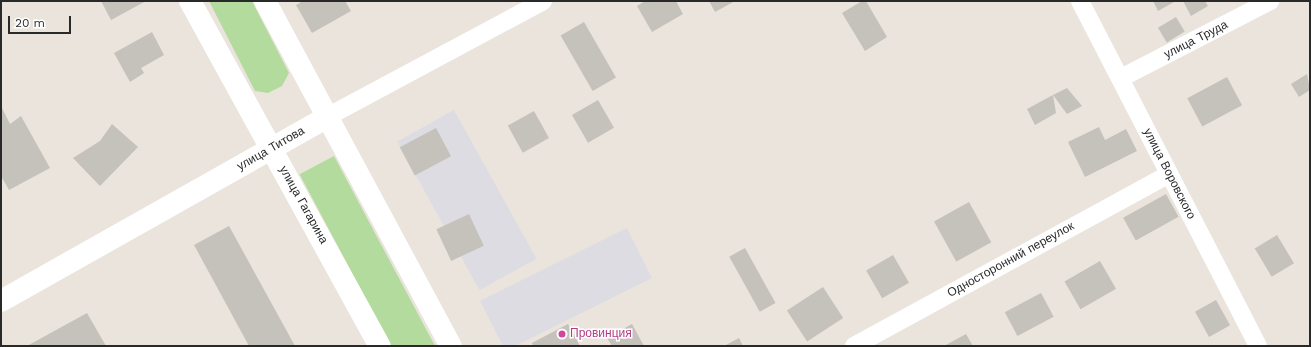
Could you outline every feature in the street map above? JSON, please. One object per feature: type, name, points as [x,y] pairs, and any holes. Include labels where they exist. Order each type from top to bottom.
[{"type":"street","name":"улица Гагарина","points":[[190,1],[269,149],[281,164],[380,346]]},
{"type":"street","points":[[265,1],[451,346]]},
{"type":"street","name":"улица Титова","points":[[1,301],[327,117],[518,7],[543,1]]},
{"type":"street","name":"улица Воровского","points":[[1080,1],[1258,346]]},
{"type":"street","name":"улица Труда","points":[[1121,78],[1270,1]]},
{"type":"street","name":"Односторонний переулок","points":[[854,346],[1169,174]]},
{"type":"shaded area","points":[[454,110],[536,259],[480,290],[397,142]]},
{"type":"shaded area","points":[[627,228],[652,278],[515,346],[503,346],[480,301]]},
{"type":"green space","points":[[209,1],[252,1],[289,73],[282,86],[268,93],[255,91]]},
{"type":"green space","points":[[334,156],[435,346],[391,346],[300,174]]},
{"type":"building","points":[[101,1],[146,1],[111,20]]},
{"type":"building","points":[[303,1],[345,1],[351,11],[312,33],[296,5]]},
{"type":"building","points":[[645,1],[676,1],[683,14],[652,32],[637,6]]},
{"type":"building","points":[[709,1],[735,1],[715,12]]},
{"type":"building","points":[[862,1],[866,1],[887,37],[865,51],[842,13]]},
{"type":"building","points":[[1153,1],[1176,1],[1158,11]]},
{"type":"building","points":[[1183,1],[1205,1],[1208,6],[1191,16]]},
{"type":"building","points":[[1176,17],[1185,32],[1167,42],[1158,28]]},
{"type":"building","points":[[584,22],[616,77],[593,91],[561,36]]},
{"type":"building","points":[[152,32],[164,55],[141,68],[144,73],[130,82],[114,53]]},
{"type":"building","points":[[1307,74],[1310,90],[1299,97],[1291,84]]},
{"type":"building","points":[[1227,77],[1242,105],[1202,126],[1187,98]]},
{"type":"building","points":[[1067,88],[1082,106],[1067,114],[1053,95]]},
{"type":"building","points":[[1053,95],[1056,113],[1035,125],[1027,109]]},
{"type":"building","points":[[598,100],[614,128],[588,143],[572,115]]},
{"type":"building","points":[[1,106],[10,124],[21,116],[50,168],[9,190],[1,176]]},
{"type":"building","points":[[534,111],[549,138],[523,153],[508,126]]},
{"type":"building","points":[[112,124],[138,147],[100,186],[73,158],[100,141]]},
{"type":"building","points":[[1099,127],[1105,140],[1126,129],[1137,151],[1085,177],[1068,142]]},
{"type":"building","points":[[436,128],[451,156],[415,176],[400,147]]},
{"type":"building","points":[[1166,194],[1179,217],[1136,240],[1123,218]]},
{"type":"building","points":[[969,202],[991,242],[956,262],[934,221]]},
{"type":"building","points":[[469,214],[484,246],[451,261],[436,229]]},
{"type":"building","points":[[229,226],[295,346],[249,346],[194,245]]},
{"type":"building","points":[[1277,235],[1294,263],[1272,277],[1255,248]]},
{"type":"building","points":[[745,248],[776,303],[760,312],[729,257]]},
{"type":"building","points":[[893,255],[909,283],[882,298],[866,270]]},
{"type":"building","points":[[1100,261],[1116,289],[1080,309],[1064,282]]},
{"type":"building","points":[[823,287],[843,318],[807,341],[787,310]]},
{"type":"building","points":[[1041,293],[1054,317],[1017,336],[1005,312]]},
{"type":"building","points":[[1216,300],[1230,325],[1209,337],[1195,312]]},
{"type":"building","points":[[87,313],[106,346],[27,346]]},
{"type":"building","name":"Провинция","points":[[568,324],[580,346],[533,346],[532,343]]},
{"type":"building","points":[[632,324],[644,346],[612,346],[607,338]]},
{"type":"building","points":[[966,334],[973,346],[944,346]]},
{"type":"building","points":[[739,338],[743,346],[724,346]]},
{"type":"place","name":"Провинция","points":[[562,334]]}]
